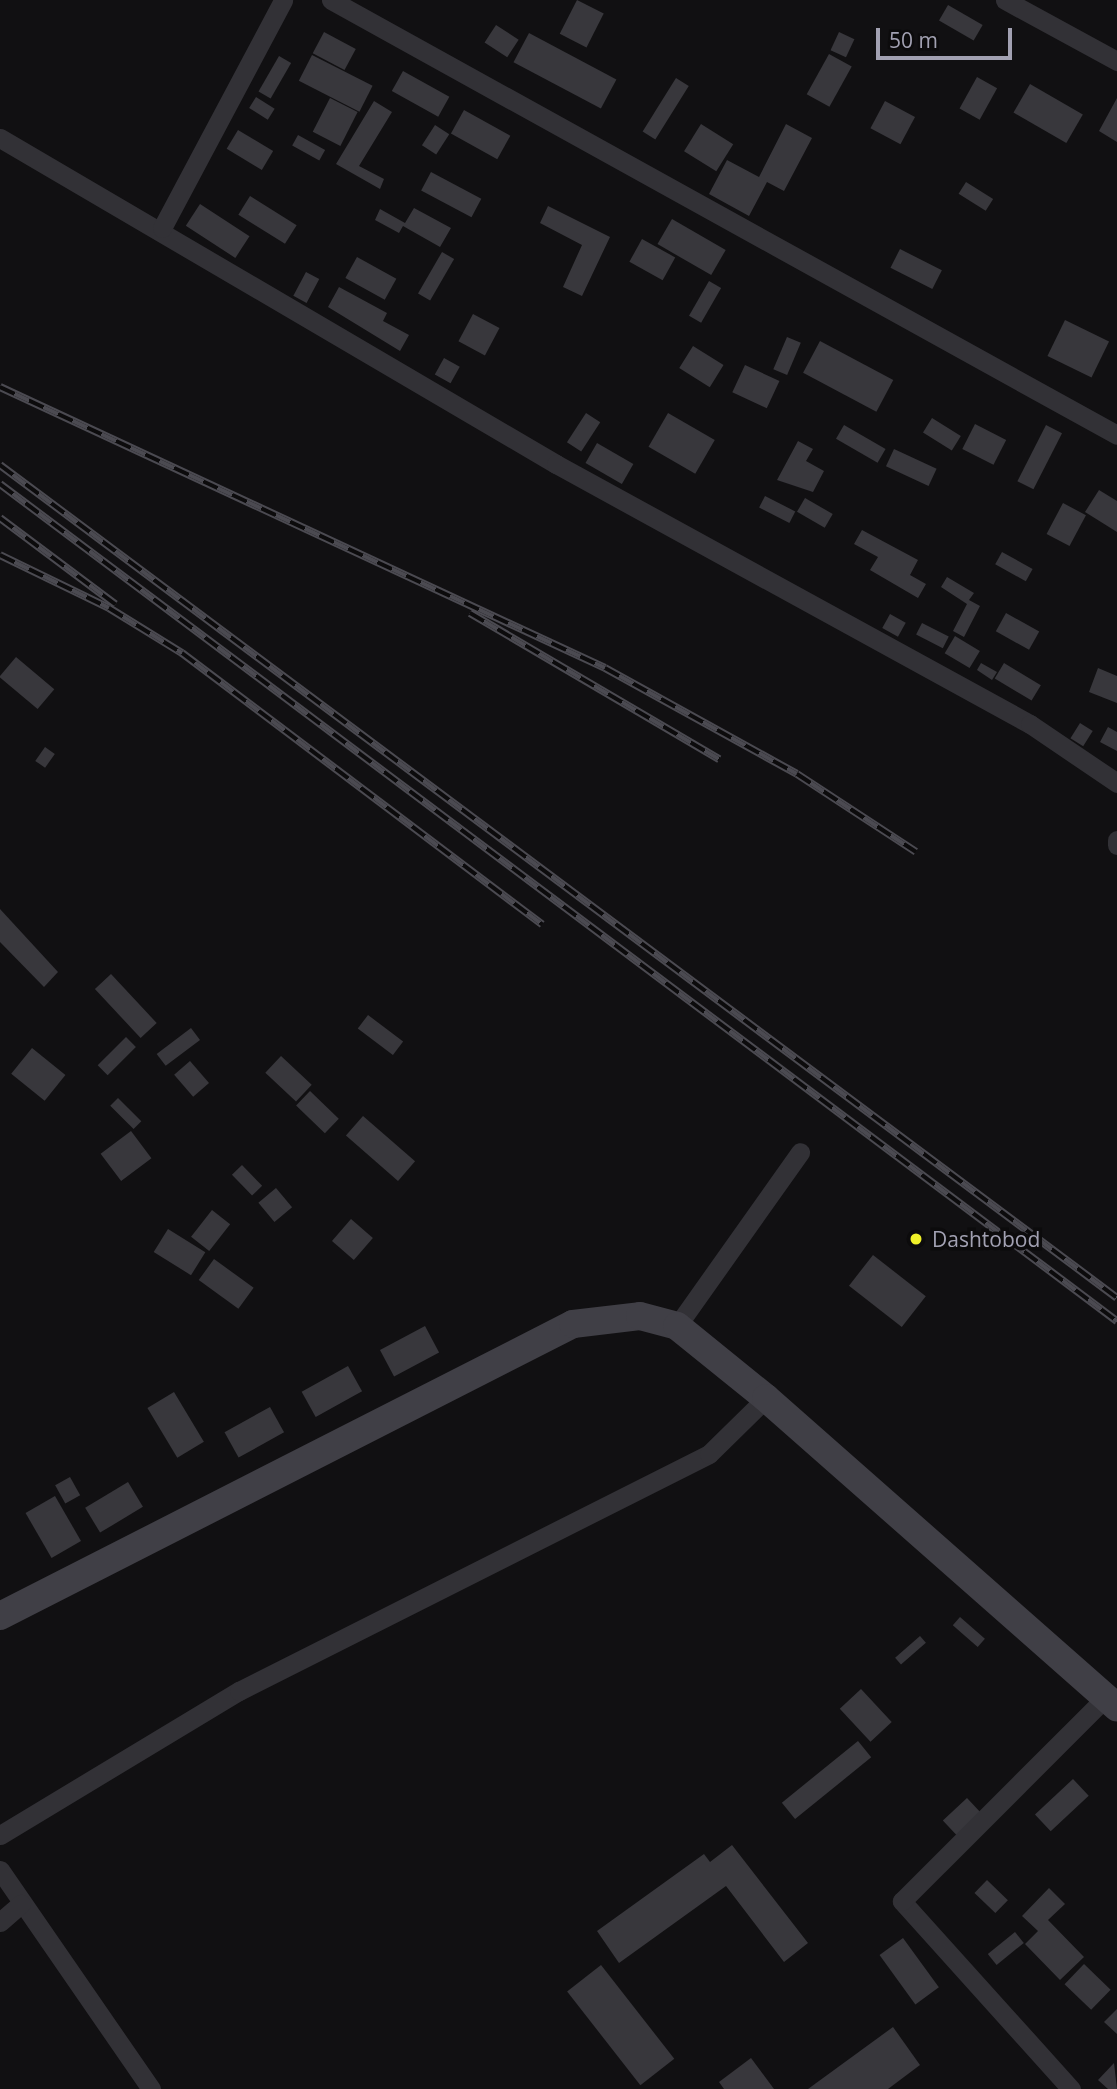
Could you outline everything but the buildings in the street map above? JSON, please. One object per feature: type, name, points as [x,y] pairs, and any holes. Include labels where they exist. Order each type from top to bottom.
[{"type":"street","points":[[162,228],[283,0]]},
{"type":"street","points":[[331,0],[1117,435]]},
{"type":"street","points":[[1005,0],[1117,61]]},
{"type":"street","points":[[0,138],[162,228],[556,464],[1030,724],[1117,783]]},
{"type":"street","points":[[677,1326],[800,1152]]},
{"type":"street","points":[[0,1616],[573,1324],[640,1315],[677,1326],[766,1398],[1112,1702],[902,1901],[1071,2089]]},
{"type":"street","points":[[0,1835],[239,1691],[709,1454],[766,1398]]},
{"type":"street","points":[[0,1870],[21,1905],[151,2089]]},
{"type":"street","points":[[0,1922],[21,1905]]},
{"type":"railway","points":[[0,387],[605,668],[797,774],[916,852]]},
{"type":"railway","points":[[0,465],[1117,1298]]},
{"type":"railway","points":[[0,484],[1117,1321]]},
{"type":"railway","points":[[0,518],[115,604]]},
{"type":"railway","points":[[0,555],[109,608],[182,653],[542,924]]},
{"type":"railway","points":[[470,613],[719,759]]},
{"type":"place","name":"Dashtobod","points":[[916,1239]]}]
